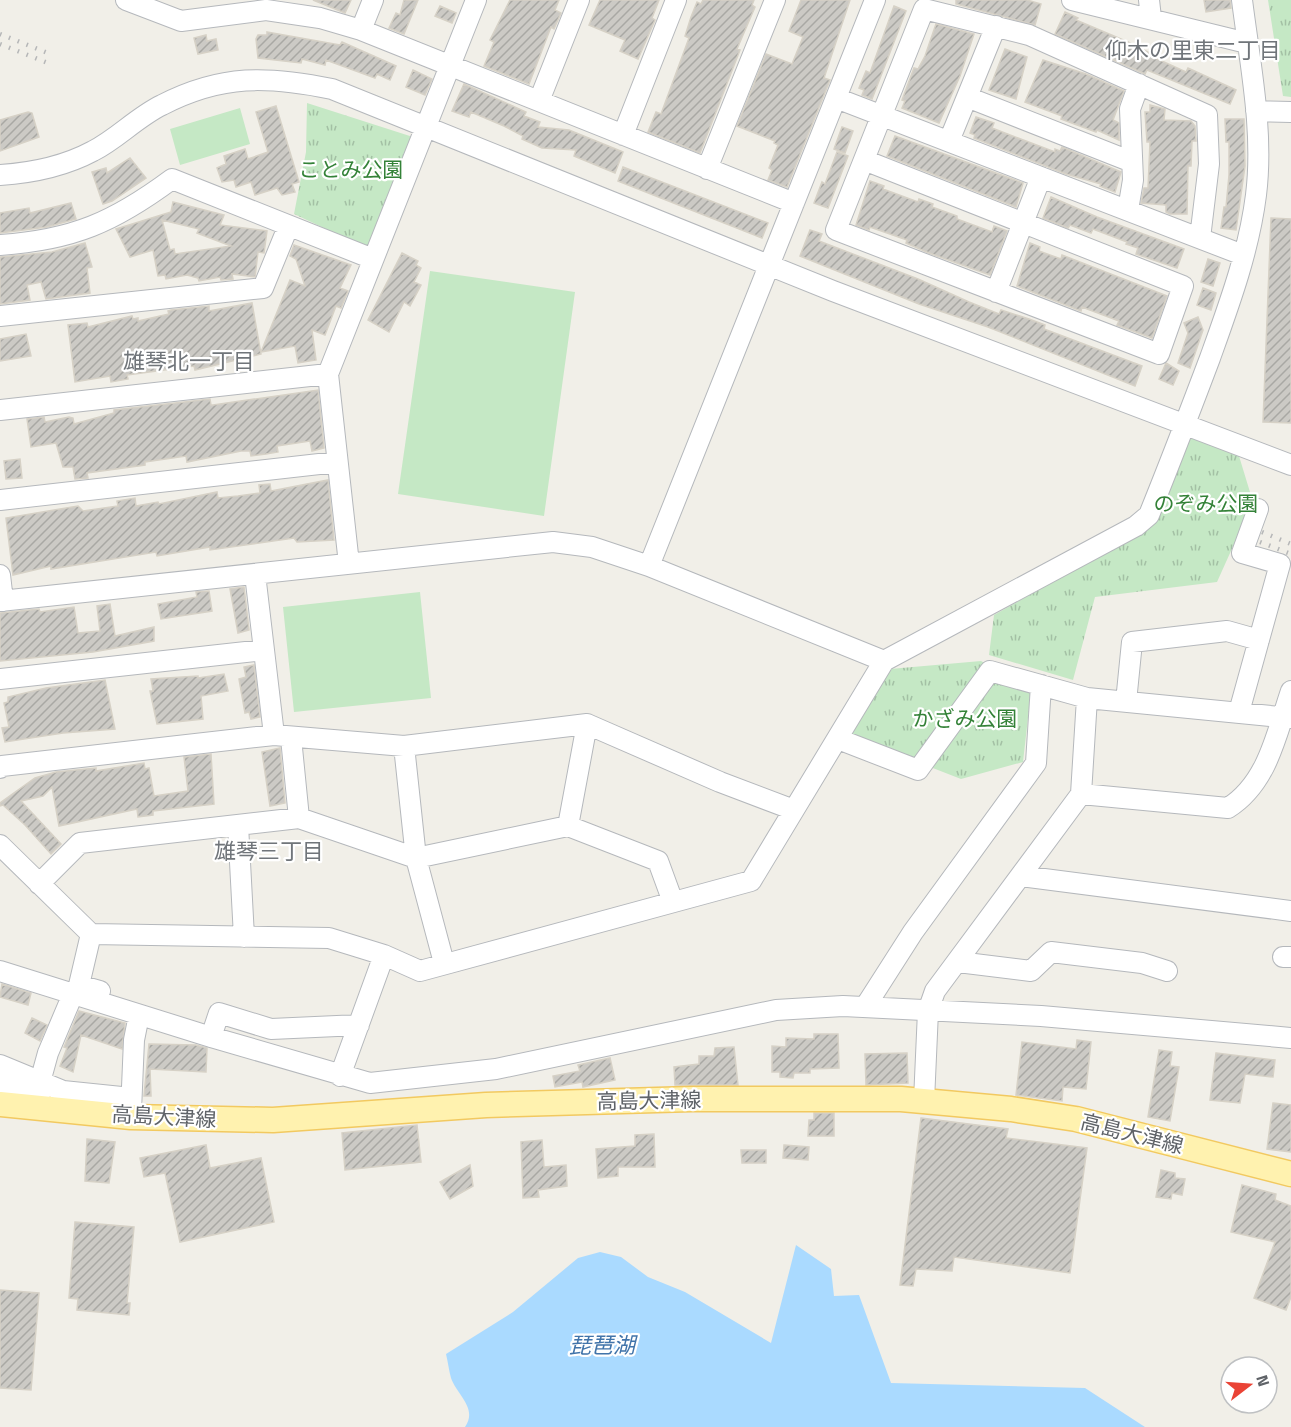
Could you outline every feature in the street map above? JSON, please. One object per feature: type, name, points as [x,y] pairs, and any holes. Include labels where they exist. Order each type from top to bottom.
[{"type":"main road","name":"高島大津線","points":[[0,1104],[49,1093],[131,1108],[273,1120],[486,1105],[692,1100],[924,1101],[1011,1109],[1076,1119],[1291,1173]]},
{"type":"street","points":[[126,0],[181,21],[268,5],[362,30],[794,203]]},
{"type":"street","points":[[362,30],[373,0]]},
{"type":"street","points":[[349,564],[328,374],[476,0]]},
{"type":"street","points":[[539,101],[579,0]]},
{"type":"street","points":[[623,135],[676,0]]},
{"type":"street","points":[[707,169],[775,0]]},
{"type":"street","points":[[649,566],[875,0]]},
{"type":"street","points":[[1072,0],[1150,9],[1247,43]]},
{"type":"street","points":[[0,845],[92,934],[329,938],[384,955],[420,971],[751,881],[884,661],[1136,526],[1149,515],[1224,318],[1243,255],[1256,194],[1256,111],[1242,0]]},
{"type":"street","points":[[864,160],[1183,286],[1159,354],[836,230],[924,9],[1029,35],[1207,115],[1209,164],[1200,238]]},
{"type":"street","points":[[949,141],[996,26]]},
{"type":"street","points":[[0,176],[23,174],[60,165],[94,151],[162,105],[198,90],[236,80],[285,79],[332,89],[769,264],[1291,465]]},
{"type":"street","points":[[1128,210],[1133,180],[1130,109],[1139,84]]},
{"type":"street","points":[[967,97],[1132,162]]},
{"type":"street","points":[[836,98],[1243,255]]},
{"type":"street","points":[[1256,111],[1291,112]]},
{"type":"street","points":[[996,292],[1041,177]]},
{"type":"street","points":[[0,246],[61,237],[99,225],[134,207],[172,179],[288,227],[374,259]]},
{"type":"street","points":[[0,316],[263,288],[288,227]]},
{"type":"street","points":[[0,410],[328,374]]},
{"type":"street","points":[[0,500],[338,462]]},
{"type":"street","points":[[1239,712],[1259,640],[1285,571],[1280,564],[1242,553],[1258,509]]},
{"type":"street","points":[[0,575],[1,601],[553,542],[592,547],[649,566],[884,661]]},
{"type":"street","points":[[255,574],[264,650],[299,818]]},
{"type":"street","points":[[1126,702],[1132,642],[1227,631],[1259,640]]},
{"type":"street","points":[[0,679],[264,650]]},
{"type":"street","points":[[838,739],[918,770],[990,671],[1087,698],[1287,717]]},
{"type":"street","points":[[865,1007],[913,932],[1036,763],[1041,685]]},
{"type":"street","points":[[1081,794],[1228,808],[1239,801],[1271,756],[1287,717],[1291,691]]},
{"type":"street","points":[[924,1101],[928,1011],[936,991],[1081,794],[1087,698]]},
{"type":"street","points":[[0,768],[283,737],[404,746],[587,724],[720,782],[794,810]]},
{"type":"street","points":[[568,826],[587,724]]},
{"type":"street","points":[[404,746],[416,858],[444,963]]},
{"type":"street","points":[[39,884],[80,843],[299,818],[416,858],[568,826],[658,861],[673,902]]},
{"type":"street","points":[[238,825],[244,937]]},
{"type":"street","points":[[1021,876],[1291,911]]},
{"type":"street","points":[[92,934],[79,985],[82,993],[139,1015],[370,1083],[496,1069],[776,1010],[865,1007],[1041,1016],[1291,1038]]},
{"type":"street","points":[[958,962],[1031,971],[1051,952],[1142,963],[1167,971]]},
{"type":"street","points":[[340,1076],[384,955]]},
{"type":"street","points":[[0,971],[82,993],[182,1015]]},
{"type":"street","points":[[49,1093],[48,1053],[82,993]]},
{"type":"street","points":[[211,1037],[219,1013],[271,1029],[359,1025]]},
{"type":"street","points":[[131,1108],[134,1040],[139,1015]]},
{"type":"street","points":[[0,1065],[49,1093]]},
{"type":"street","points":[[406,1111],[407,1079]]},
{"type":"street","points":[[0,1085],[36,1089],[49,1093]]},
{"type":"green space","points":[[1268,0],[1291,0],[1291,97],[1283,96]]},
{"type":"green space","name":"ことみ公園","points":[[307,103],[413,137],[371,250],[294,214],[306,152]]},
{"type":"green space","points":[[240,108],[250,144],[180,165],[170,129]]},
{"type":"green space","points":[[430,271],[575,292],[544,516],[398,494]]},
{"type":"green space","name":"のぞみ公園","points":[[1190,437],[1239,456],[1253,502],[1217,582],[1095,597],[1073,680],[989,655],[994,615],[1153,525]]},
{"type":"green space","points":[[420,592],[431,698],[294,712],[283,607]]},
{"type":"green space","name":"かざみ公園","points":[[981,661],[1031,691],[1023,762],[961,779],[848,735],[890,669]]},
{"type":"water","name":"琵琶湖","points":[[796,1245],[831,1269],[834,1296],[859,1295],[891,1383],[1085,1388],[1145,1427],[465,1427],[469,1414],[468,1408],[451,1378],[446,1354],[513,1312],[578,1258],[600,1252],[621,1257],[648,1277],[685,1292],[771,1343]]},
{"type":"building","points":[[313,0],[351,0],[345,13]]},
{"type":"building","points":[[404,0],[418,0],[404,34],[389,28],[396,13],[400,15]]},
{"type":"building","points":[[510,0],[559,0],[555,10],[561,13],[554,29],[551,27],[529,84],[484,66],[494,42],[490,40]]},
{"type":"building","points":[[600,0],[659,0],[652,18],[655,20],[638,59],[620,51],[625,40],[589,25]]},
{"type":"building","points":[[703,0],[754,0],[752,5],[755,7],[737,49],[740,50],[700,153],[648,132],[656,112],[661,114],[689,38],[685,36],[691,17],[697,2],[701,4]]},
{"type":"building","points":[[801,0],[850,0],[824,78],[830,80],[787,187],[768,180],[772,170],[769,168],[778,145],[774,143],[775,141],[737,126],[766,54],[792,64],[803,37],[789,31]]},
{"type":"building","points":[[956,0],[1027,0],[1041,4],[1035,25],[956,4]]},
{"type":"building","points":[[1204,0],[1230,0],[1231,8],[1206,12]]},
{"type":"building","points":[[440,6],[456,13],[452,23],[435,16]]},
{"type":"building","points":[[894,6],[906,11],[872,99],[862,95],[864,90],[859,88],[866,71],[870,73]]},
{"type":"building","points":[[1065,12],[1078,18],[1076,20],[1154,55],[1153,57],[1186,72],[1188,68],[1236,90],[1230,104],[1147,70],[1145,74],[1055,34]]},
{"type":"building","points":[[936,24],[974,34],[960,76],[939,123],[902,108],[905,101],[902,100],[914,68],[918,69],[925,56]]},
{"type":"building","points":[[267,32],[340,45],[342,42],[396,66],[390,80],[377,74],[375,78],[326,60],[325,65],[302,59],[301,63],[258,58],[256,39],[258,35],[267,35]]},
{"type":"building","points":[[206,35],[207,41],[216,39],[218,50],[198,54],[194,38]]},
{"type":"building","points":[[1005,49],[1027,57],[1016,99],[989,90]]},
{"type":"building","points":[[1043,60],[1086,74],[1124,91],[1113,120],[1119,123],[1119,140],[1097,130],[1096,132],[1061,119],[1062,116],[1025,102]]},
{"type":"building","points":[[413,70],[432,79],[425,95],[406,87]]},
{"type":"building","points":[[464,84],[526,112],[524,116],[540,122],[538,127],[569,130],[623,152],[615,173],[574,156],[576,150],[542,148],[522,139],[523,136],[504,126],[471,112],[469,117],[452,111]]},
{"type":"building","points":[[1150,105],[1165,109],[1164,120],[1191,121],[1195,126],[1196,141],[1192,141],[1191,166],[1188,166],[1187,214],[1170,214],[1166,212],[1166,205],[1141,203],[1144,188],[1148,188],[1150,142],[1147,142],[1145,112],[1150,112]]},
{"type":"building","points":[[276,106],[299,182],[292,184],[295,192],[282,195],[277,188],[255,195],[251,182],[236,187],[234,180],[222,182],[217,168],[226,164],[224,156],[245,149],[248,159],[268,152],[256,112]]},
{"type":"building","points":[[28,112],[32,113],[39,137],[0,151],[0,120]]},
{"type":"building","points":[[976,117],[994,123],[992,128],[1018,138],[1055,152],[1055,149],[1060,151],[1062,147],[1121,172],[1115,192],[1100,186],[1101,184],[1066,174],[974,138],[975,135],[970,133]]},
{"type":"building","points":[[1225,119],[1244,119],[1245,166],[1236,230],[1221,228],[1224,207],[1226,207],[1229,175],[1229,142],[1226,142]]},
{"type":"building","points":[[842,127],[853,131],[845,153],[834,149]]},
{"type":"building","points":[[895,136],[1023,183],[1016,207],[887,156]]},
{"type":"building","points":[[837,152],[848,156],[828,208],[814,203],[822,182],[825,184]]},
{"type":"building","points":[[130,158],[146,178],[112,201],[103,204],[92,172],[106,168],[107,173]]},
{"type":"building","points":[[623,167],[768,223],[762,238],[618,181]]},
{"type":"building","points":[[870,181],[884,186],[883,189],[918,202],[919,199],[933,204],[932,207],[957,216],[957,219],[992,232],[994,226],[1007,231],[990,275],[929,253],[906,243],[907,240],[870,227],[869,230],[856,225]]},
{"type":"building","points":[[1051,197],[1097,217],[1184,249],[1177,268],[1136,254],[1138,248],[1093,229],[1091,233],[1070,225],[1068,228],[1043,218]]},
{"type":"building","points":[[173,202],[224,215],[220,225],[267,231],[264,253],[258,252],[255,277],[232,274],[233,279],[221,280],[220,277],[199,281],[198,278],[187,275],[166,279],[165,275],[158,276],[153,250],[130,257],[116,229],[171,212]],"holes":[[[162,220],[199,229],[197,233],[231,246],[175,254],[174,249],[170,250]]]},
{"type":"building","points":[[71,203],[76,219],[47,227],[0,233],[0,213],[29,208],[30,213]]},
{"type":"building","points":[[1271,218],[1291,219],[1291,423],[1263,422]]},
{"type":"building","points":[[810,230],[822,234],[819,241],[918,279],[999,314],[1001,310],[1045,325],[1044,329],[1142,366],[1135,386],[988,327],[919,304],[800,256]]},
{"type":"building","points":[[85,243],[92,267],[87,268],[90,293],[46,299],[41,282],[27,285],[30,300],[0,304],[0,257],[52,252]]},
{"type":"building","points":[[1030,243],[1040,247],[1039,251],[1061,259],[1062,255],[1167,296],[1152,338],[1117,325],[1119,321],[1082,307],[1081,311],[1017,286]]},
{"type":"building","points":[[294,245],[351,265],[340,288],[348,291],[341,308],[336,306],[325,335],[312,330],[316,360],[298,363],[295,346],[261,352],[290,280],[305,286],[296,259],[290,256]]},
{"type":"building","points":[[402,253],[418,261],[416,265],[421,268],[414,282],[421,285],[410,306],[404,302],[389,332],[368,320]]},
{"type":"building","points":[[1208,259],[1220,263],[1213,286],[1201,282]]},
{"type":"building","points":[[1203,288],[1216,293],[1211,310],[1197,305]]},
{"type":"building","points":[[252,303],[261,354],[195,370],[194,366],[127,375],[128,379],[111,382],[110,376],[75,382],[68,325],[87,323],[88,327],[132,316],[133,319],[138,318],[138,321],[169,314],[168,311],[171,310],[209,306],[209,311]]},
{"type":"building","points":[[1198,317],[1203,330],[1190,368],[1178,363],[1188,333],[1184,323]]},
{"type":"building","points":[[26,334],[31,356],[0,361],[0,339]]},
{"type":"building","points":[[1166,363],[1179,371],[1173,385],[1159,379]]},
{"type":"building","points":[[318,390],[324,448],[312,451],[310,441],[277,446],[278,452],[266,454],[251,456],[250,451],[241,451],[187,462],[186,456],[145,462],[145,465],[87,473],[88,478],[75,479],[73,467],[63,467],[56,443],[31,447],[27,419],[44,417],[45,422],[69,417],[73,418],[74,424],[114,413],[114,410],[210,399],[213,405]]},
{"type":"building","points":[[20,459],[22,478],[6,479],[4,461]]},
{"type":"building","points":[[328,480],[334,540],[297,542],[294,538],[210,550],[210,547],[157,556],[156,552],[51,569],[51,566],[13,575],[6,518],[78,506],[83,511],[118,506],[117,501],[135,498],[136,506],[158,502],[159,504],[217,492],[218,498],[238,496],[260,493],[259,485],[270,484],[271,491]]},
{"type":"building","points":[[244,587],[249,630],[238,633],[230,589]]},
{"type":"building","points":[[209,591],[212,611],[161,619],[158,604],[197,597],[196,592]]},
{"type":"building","points":[[110,604],[115,636],[154,627],[154,641],[93,652],[0,661],[0,613],[39,609],[40,612],[74,607],[78,633],[100,631],[97,606]]},
{"type":"building","points":[[254,665],[260,717],[251,719],[249,712],[245,713],[239,679],[246,677],[244,667]]},
{"type":"building","points":[[224,674],[228,691],[201,696],[203,719],[157,724],[150,691],[153,691],[151,679],[198,676],[198,678]]},
{"type":"building","points":[[105,680],[115,729],[63,733],[5,742],[2,728],[9,727],[4,703],[8,702],[8,697],[46,688]]},
{"type":"building","points":[[280,748],[285,803],[270,806],[262,752]]},
{"type":"building","points":[[211,754],[214,804],[153,811],[153,815],[138,817],[137,809],[59,826],[52,787],[43,796],[21,801],[61,844],[51,854],[25,825],[3,805],[0,806],[0,803],[35,778],[56,772],[96,768],[96,771],[144,763],[145,769],[149,768],[154,796],[188,791],[184,757]]},
{"type":"building","points":[[2,984],[31,993],[28,1005],[0,997]]},
{"type":"building","points":[[79,1011],[125,1023],[122,1049],[81,1035],[73,1072],[60,1066],[67,1048],[64,1047]]},
{"type":"building","points":[[32,1018],[47,1025],[40,1041],[25,1033]]},
{"type":"building","points":[[814,1034],[838,1034],[839,1068],[810,1069],[810,1073],[794,1073],[793,1078],[780,1077],[780,1072],[772,1072],[772,1046],[786,1047],[786,1038],[814,1039]]},
{"type":"building","points":[[1077,1040],[1091,1042],[1086,1089],[1063,1087],[1062,1101],[1016,1095],[1022,1042],[1076,1049]]},
{"type":"building","points":[[149,1044],[196,1045],[207,1048],[206,1072],[150,1069],[151,1096],[144,1096]]},
{"type":"building","points":[[734,1047],[738,1085],[675,1085],[674,1067],[699,1064],[699,1056],[714,1056],[715,1048]]},
{"type":"building","points":[[1159,1050],[1172,1052],[1170,1066],[1179,1067],[1170,1121],[1148,1117]]},
{"type":"building","points":[[907,1053],[908,1083],[866,1085],[865,1054]]},
{"type":"building","points":[[1216,1053],[1275,1060],[1273,1077],[1245,1074],[1240,1103],[1210,1100]]},
{"type":"building","points":[[610,1058],[615,1080],[583,1087],[582,1082],[555,1087],[553,1076],[580,1071],[578,1065]]},
{"type":"building","points":[[1273,1103],[1291,1105],[1291,1152],[1267,1149]]},
{"type":"building","points":[[814,1113],[834,1113],[834,1136],[808,1136],[809,1120],[814,1120]]},
{"type":"building","points":[[921,1118],[1008,1129],[1006,1138],[1087,1148],[1070,1273],[954,1257],[952,1271],[916,1269],[913,1286],[900,1285]]},
{"type":"building","points":[[417,1125],[421,1162],[345,1170],[342,1133]]},
{"type":"building","points":[[654,1134],[655,1167],[618,1167],[618,1176],[598,1178],[596,1149],[635,1146],[635,1135]]},
{"type":"building","points":[[87,1139],[115,1142],[109,1183],[85,1181]]},
{"type":"building","points":[[542,1140],[544,1167],[566,1165],[567,1186],[538,1190],[539,1197],[523,1198],[521,1142]]},
{"type":"building","points":[[206,1145],[210,1168],[261,1158],[274,1222],[180,1242],[165,1173],[144,1177],[140,1158]]},
{"type":"building","points":[[784,1145],[809,1147],[808,1160],[783,1158]]},
{"type":"building","points":[[741,1150],[766,1150],[766,1163],[742,1163]]},
{"type":"building","points":[[470,1165],[473,1186],[450,1199],[440,1182]]},
{"type":"building","points":[[1161,1170],[1175,1173],[1175,1178],[1185,1179],[1182,1195],[1172,1193],[1171,1199],[1156,1197]]},
{"type":"building","points":[[1242,1185],[1276,1194],[1275,1200],[1291,1206],[1291,1297],[1286,1310],[1254,1298],[1275,1242],[1231,1232]]},
{"type":"building","points":[[75,1222],[134,1227],[127,1303],[130,1303],[129,1315],[77,1310],[78,1299],[69,1298]]},
{"type":"building","points":[[0,1290],[39,1293],[31,1390],[0,1388]]},
{"type":"railway","points":[[0,34],[53,55]]},
{"type":"railway","points":[[0,44],[48,63]]},
{"type":"railway","points":[[1262,532],[1291,544]]},
{"type":"railway","points":[[1260,542],[1291,554]]},
{"type":"district","name":"仰木の里東二丁目","points":[[1193,50]]},
{"type":"district","name":"雄琴北一丁目","points":[[189,361]]},
{"type":"district","name":"雄琴三丁目","points":[[269,851]]}]
